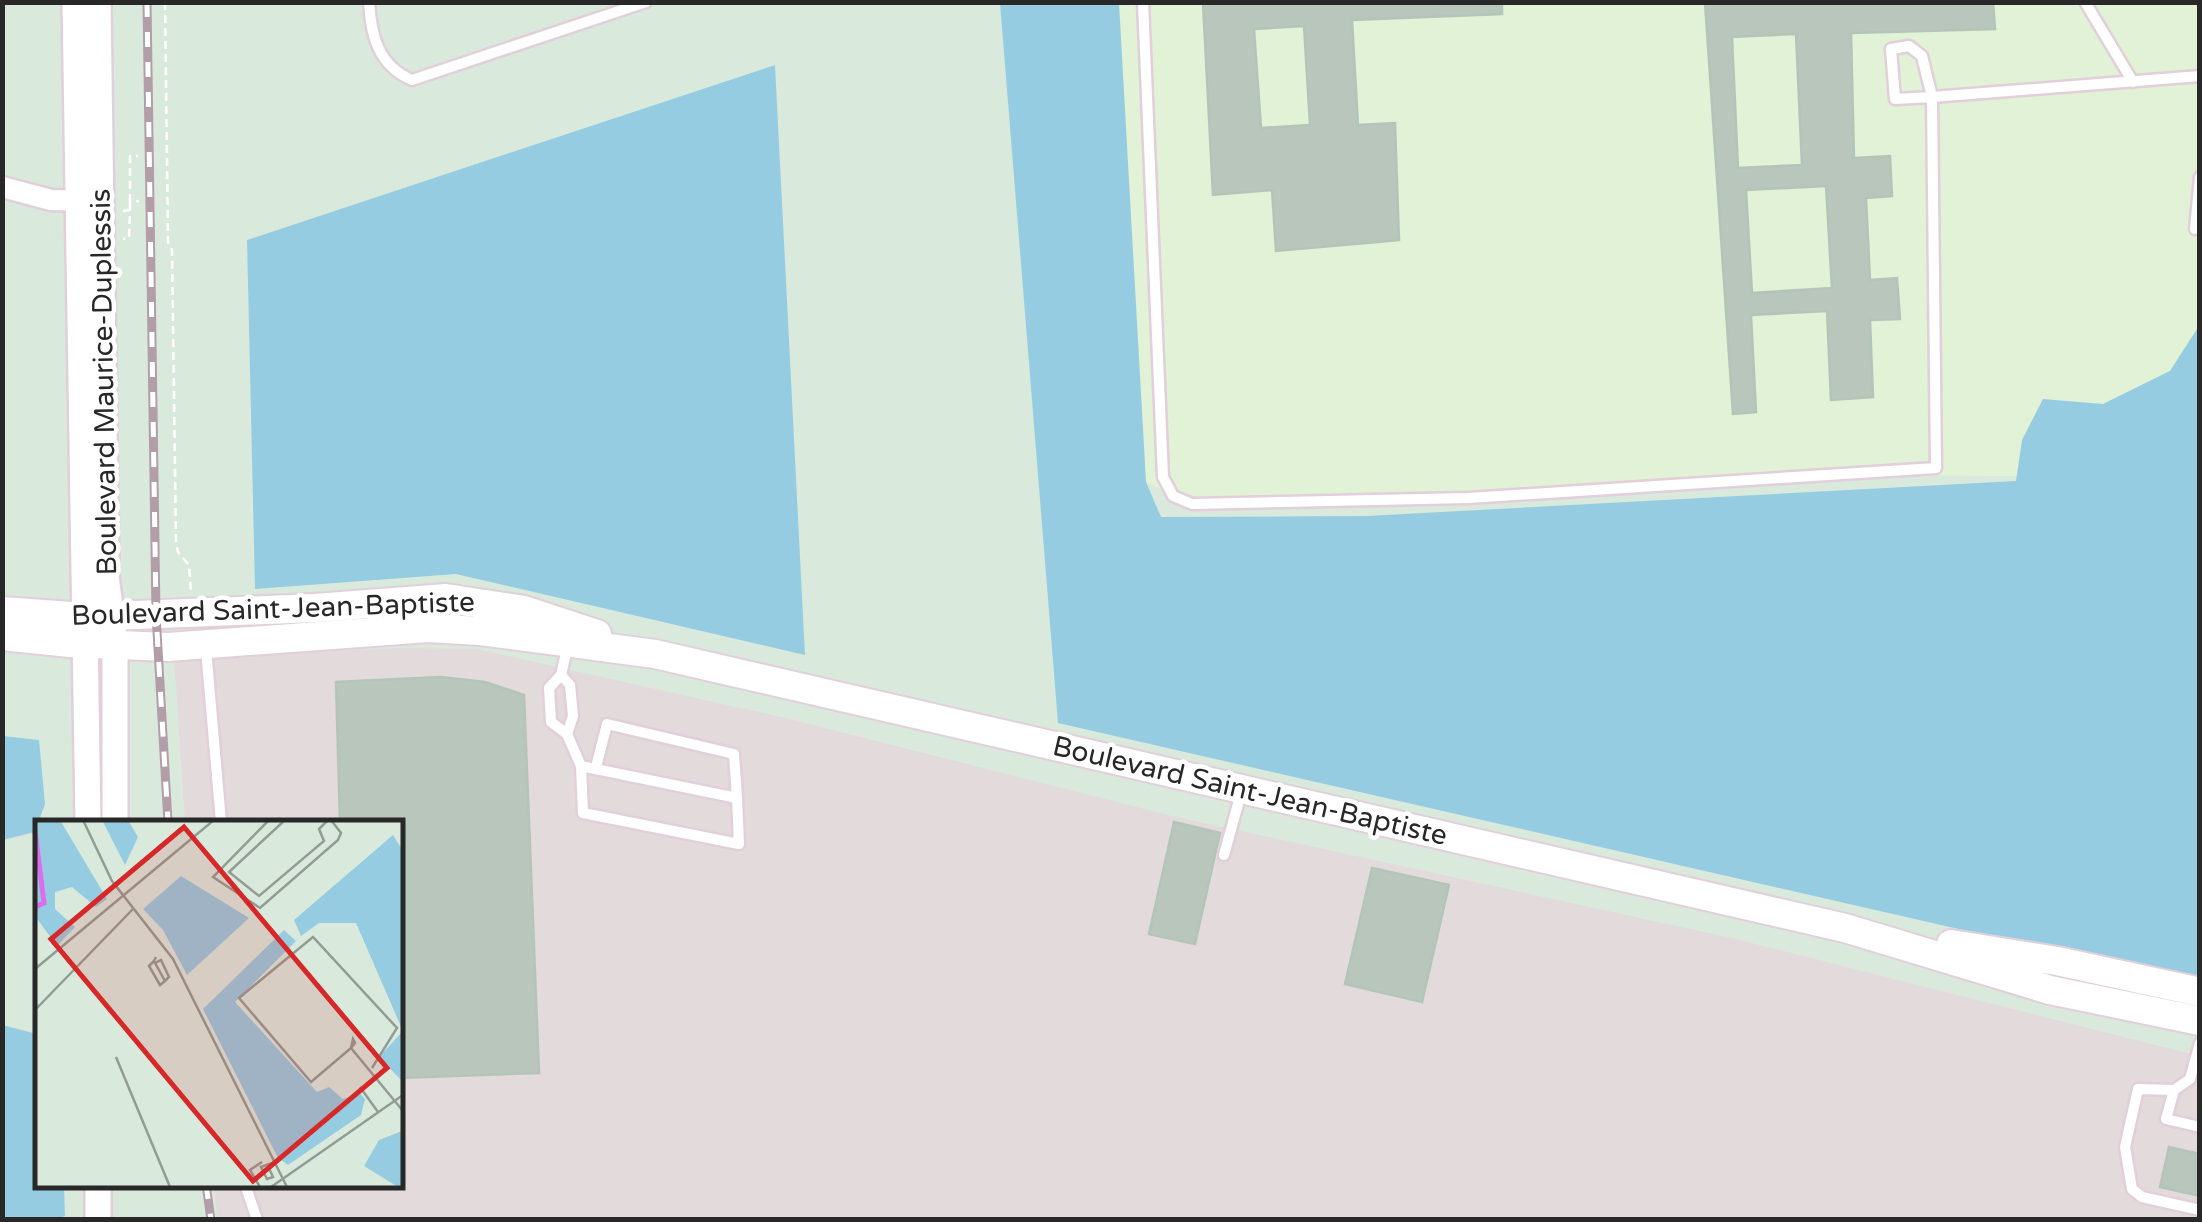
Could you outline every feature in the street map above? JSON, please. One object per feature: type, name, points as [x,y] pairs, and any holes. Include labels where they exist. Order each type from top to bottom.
[{"type":"main road","name":"Boulevard Saint-Jean-Baptiste","points":[[2,636],[95,625],[446,598],[524,610],[655,654],[1845,928],[2050,990],[2200,1022]]},
{"type":"main road","name":"Boulevard Saint-Jean-Baptiste","points":[[2,612],[95,625],[115,645],[168,646],[428,628],[655,654]]},
{"type":"main road","name":"Boulevard Saint-Jean-Baptiste","points":[[1845,928],[2056,961],[2200,992]]},
{"type":"street","name":"Boulevard Maurice-Duplessis","points":[[75,2],[89,201],[106,576],[95,625],[88,820]]},
{"type":"street","name":"Boulevard Maurice-Duplessis","points":[[89,201],[98,2]]},
{"type":"street","points":[[2,186],[51,200],[89,201]]},
{"type":"street","points":[[115,645],[115,820]]},
{"type":"street","points":[[98,1187],[98,1220]]},
{"type":"lane","points":[[370,2],[379,53],[394,72],[412,80],[646,2]]},
{"type":"lane","points":[[1143,2],[1164,477],[1172,496],[1192,504],[1468,498],[1936,468],[1932,97],[1922,56],[1909,46],[1891,49],[1895,99],[1932,97],[2133,82],[2200,76]]},
{"type":"lane","points":[[2085,2],[2133,82]]},
{"type":"lane","points":[[2192,229],[2200,177]]},
{"type":"lane","points":[[206,643],[221,820]]},
{"type":"lane","points":[[568,643],[561,675],[548,688],[551,722],[567,734],[581,766],[583,813],[738,844],[734,754],[606,724],[596,767]]},
{"type":"lane","points":[[561,675],[570,685],[573,716],[567,734]]},
{"type":"lane","points":[[581,766],[737,798]]},
{"type":"lane","points":[[1224,855],[1242,790]]},
{"type":"lane","points":[[2200,1042],[2194,1080],[2174,1090],[2138,1088],[2125,1147],[2132,1188],[2142,1197],[2200,1210]]},
{"type":"lane","points":[[2174,1090],[2166,1119],[2195,1123]]},
{"type":"lane","points":[[246,1187],[257,1220]]},
{"type":"path","points":[[165,2],[176,544],[189,565],[191,599]]},
{"type":"path","points":[[130,210],[130,156],[138,156]]},
{"type":"path","points":[[130,202],[138,201]]},
{"type":"shaded area","points":[[1000,3],[1119,3],[1146,482],[1161,517],[1367,516],[2016,481],[2022,440],[2043,399],[2103,404],[2170,371],[2197,329],[2199,319],[2199,984],[1058,723]]},
{"type":"shaded area","points":[[1116,3],[2199,3],[2197,329],[2170,371],[2103,404],[2043,399],[2020,476],[1796,475],[1192,504],[1146,482]]},
{"type":"shaded area","points":[[775,65],[805,655],[456,574],[255,589],[247,240]]},
{"type":"shaded area","points":[[402,648],[477,649],[790,719],[1172,816],[1732,938],[2199,1056],[2199,1219],[217,1219],[214,1187],[402,1187],[402,820],[185,820],[174,658]]},
{"type":"shaded area","points":[[3,736],[39,740],[45,804],[39,820],[35,820],[35,832],[3,840]]},
{"type":"shaded area","points":[[2,1025],[35,1033],[35,1187],[64,1187],[65,1216],[3,1217]]},
{"type":"building","points":[[1502,2],[1502,14],[1352,20],[1358,125],[1395,123],[1399,240],[1276,251],[1272,190],[1213,195],[1203,3]],"holes":[[[1304,26],[1310,125],[1261,128],[1254,29]]]},
{"type":"building","points":[[1705,2],[1993,2],[1995,29],[1851,33],[1854,158],[1890,156],[1892,196],[1866,198],[1870,280],[1897,278],[1900,319],[1870,320],[1873,397],[1831,400],[1827,311],[1751,315],[1756,412],[1733,414]],"holes":[[[1796,34],[1802,165],[1738,168],[1732,37]],[[1826,186],[1832,288],[1752,293],[1746,190]]]},
{"type":"building","points":[[441,677],[485,682],[524,695],[539,1073],[402,1078],[402,820],[340,820],[336,682]]},
{"type":"building","points":[[1174,822],[1220,833],[1195,944],[1149,934]]},
{"type":"building","points":[[1372,868],[1449,885],[1422,1002],[1345,984]]},
{"type":"building","points":[[2169,1147],[2200,1154],[2200,1196],[2160,1187]]},
{"type":"railway","points":[[147,2],[156,614],[168,820]]},
{"type":"railway","points":[[206,1187],[211,1220]]}]
